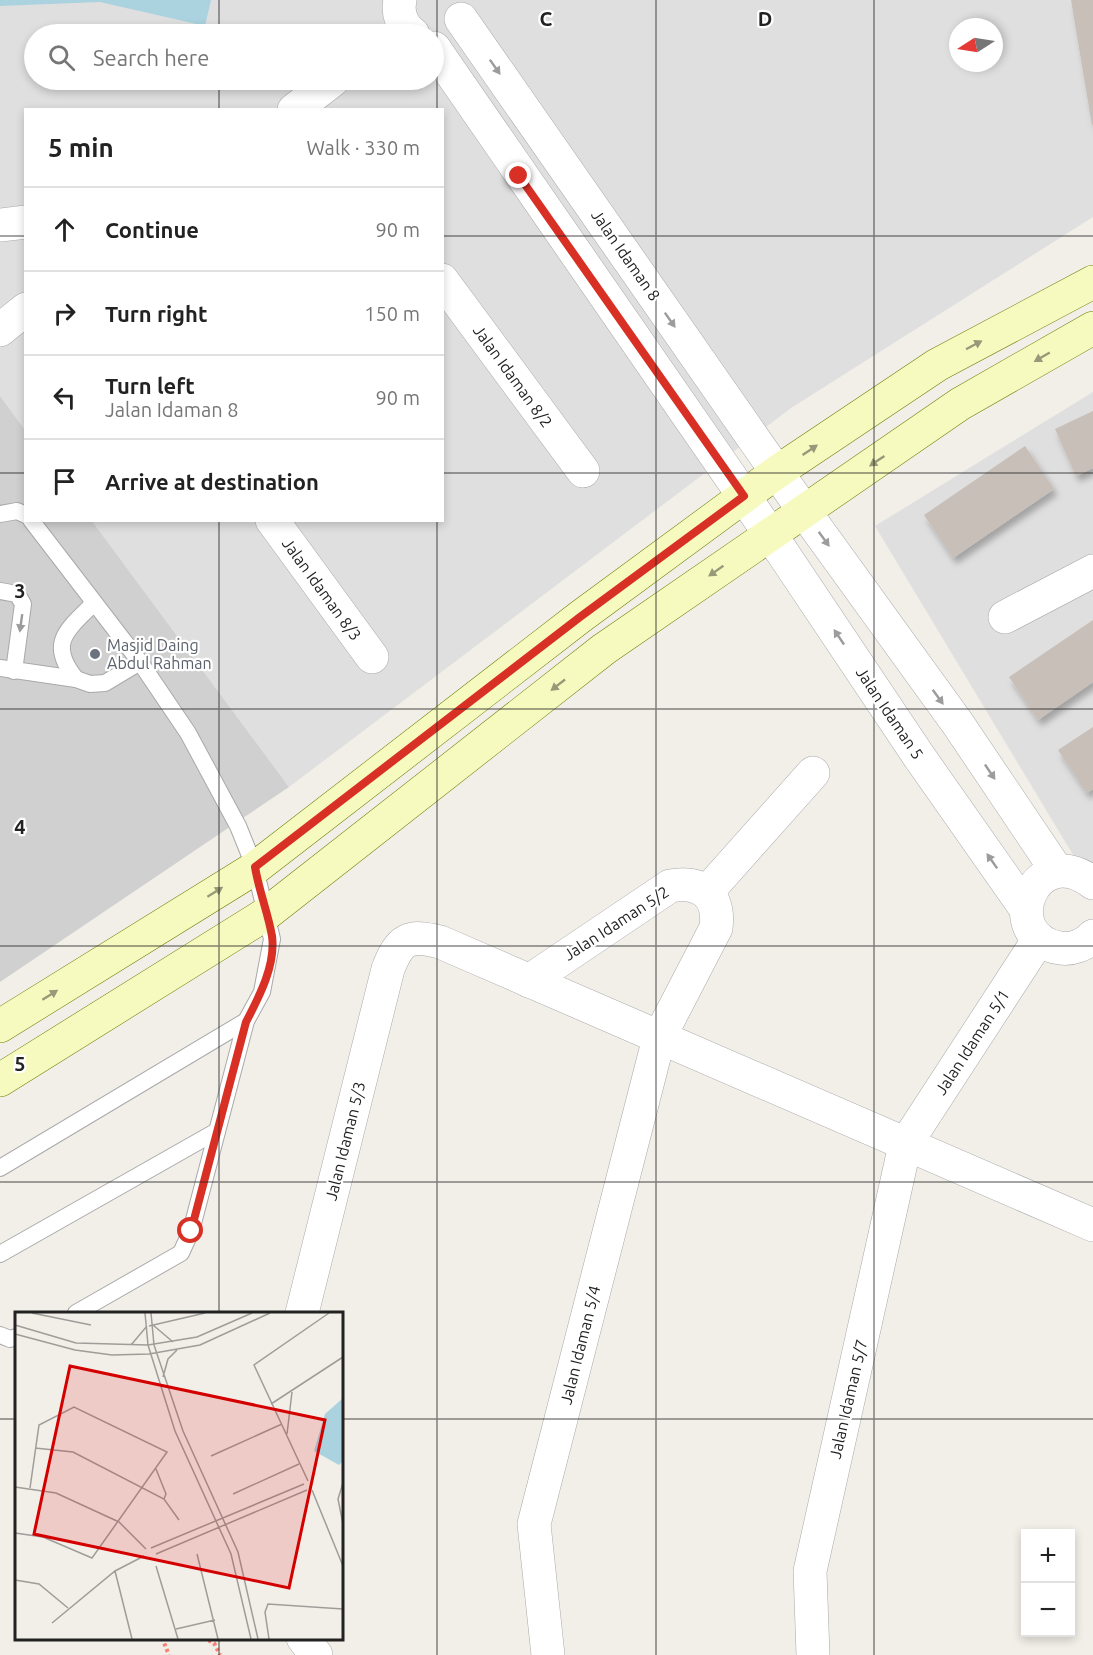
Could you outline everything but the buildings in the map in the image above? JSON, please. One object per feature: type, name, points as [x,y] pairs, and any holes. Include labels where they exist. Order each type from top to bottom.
[{"type":"main road","points":[[0,1080],[266,914],[603,649],[757,515],[790,491],[938,365],[1093,282]]},
{"type":"main road","points":[[0,1026],[255,867],[580,617],[757,515],[790,491],[960,404],[1093,328]]},
{"type":"street","points":[[444,36],[448,35],[462,10]]},
{"type":"street","name":"Jalan Idaman 8","points":[[462,10],[611,234],[790,491]]},
{"type":"street","points":[[444,63],[757,515]]},
{"type":"street","points":[[0,225],[24,222]]},
{"type":"street","points":[[580,260],[611,234]]},
{"type":"street","name":"Jalan Idaman 8/2","points":[[444,283],[583,471]]},
{"type":"street","points":[[0,330],[24,311]]},
{"type":"street","points":[[790,491],[958,724],[1057,871]]},
{"type":"street","name":"Jalan Idaman 5","points":[[757,515],[1026,909],[1027,920],[1039,939]]},
{"type":"street","name":"Jalan Idaman 8/3","points":[[273,522],[372,657]]},
{"type":"street","points":[[1005,617],[1093,571]]},
{"type":"street","points":[[659,1038],[716,928],[718,915],[714,902],[707,892],[813,773]]},
{"type":"street","points":[[1026,909],[1028,896],[1035,884],[1057,871],[1077,873],[1093,883]]},
{"type":"street","name":"Jalan Idaman 5/2","points":[[529,981],[670,886],[685,883],[707,892]]},
{"type":"street","name":"Jalan Idaman 5/3","points":[[302,1312],[388,969],[395,950],[406,939],[423,938],[440,942],[529,981]]},
{"type":"street","points":[[1039,939],[1050,946],[1062,949],[1091,942]]},
{"type":"street","name":"Jalan Idaman 5/1","points":[[905,1145],[1039,939]]},
{"type":"street","points":[[529,981],[1093,1225]]},
{"type":"street","name":"Jalan Idaman 5/4","points":[[548,1655],[534,1524],[659,1038]]},
{"type":"street","name":"Jalan Idaman 5/7","points":[[813,1655],[810,1571],[905,1145]]},
{"type":"street","points":[[305,1640],[316,1655]]},
{"type":"lane","points":[[0,514],[17,511],[24,514]]},
{"type":"lane","points":[[32,522],[140,662],[188,733],[238,826],[255,867],[272,939],[262,992],[246,1022],[191,1231],[181,1253],[78,1312]]},
{"type":"lane","points":[[0,591],[17,594],[23,604],[7,669],[76,679],[90,684],[105,683],[140,662]]},
{"type":"lane","points":[[76,679],[63,663],[61,643],[71,625],[94,603]]},
{"type":"lane","points":[[0,1168],[246,1022]]},
{"type":"lane","points":[[0,1254],[217,1131]]},
{"type":"lane","points":[[0,1335],[10,1339],[15,1337]]},
{"type":"path","points":[[163,1640],[169,1655]]},
{"type":"path","points":[[207,1640],[214,1643],[220,1655]]},
{"type":"shaded area","points":[[0,0],[1093,0],[1093,217],[791,408],[289,787],[93,522],[444,522],[444,108],[24,108],[24,429],[0,396]]},
{"type":"shaded area","points":[[1093,392],[1093,888],[875,526]]},
{"type":"shaded area","name":"Masjid Daing Abdul Rahman","points":[[0,396],[24,429],[24,522],[93,522],[289,787],[0,982]]},
{"type":"water","points":[[0,0],[211,0],[205,24],[196,24],[100,2],[0,6]]},
{"type":"place","name":"Masjid Daing Abdul Rahman","points":[[95,654]]},
{"type":"route","points":[[191,1231],[246,1022],[262,992],[269,963],[272,939],[255,867],[580,617],[744,496],[519,176]]}]
